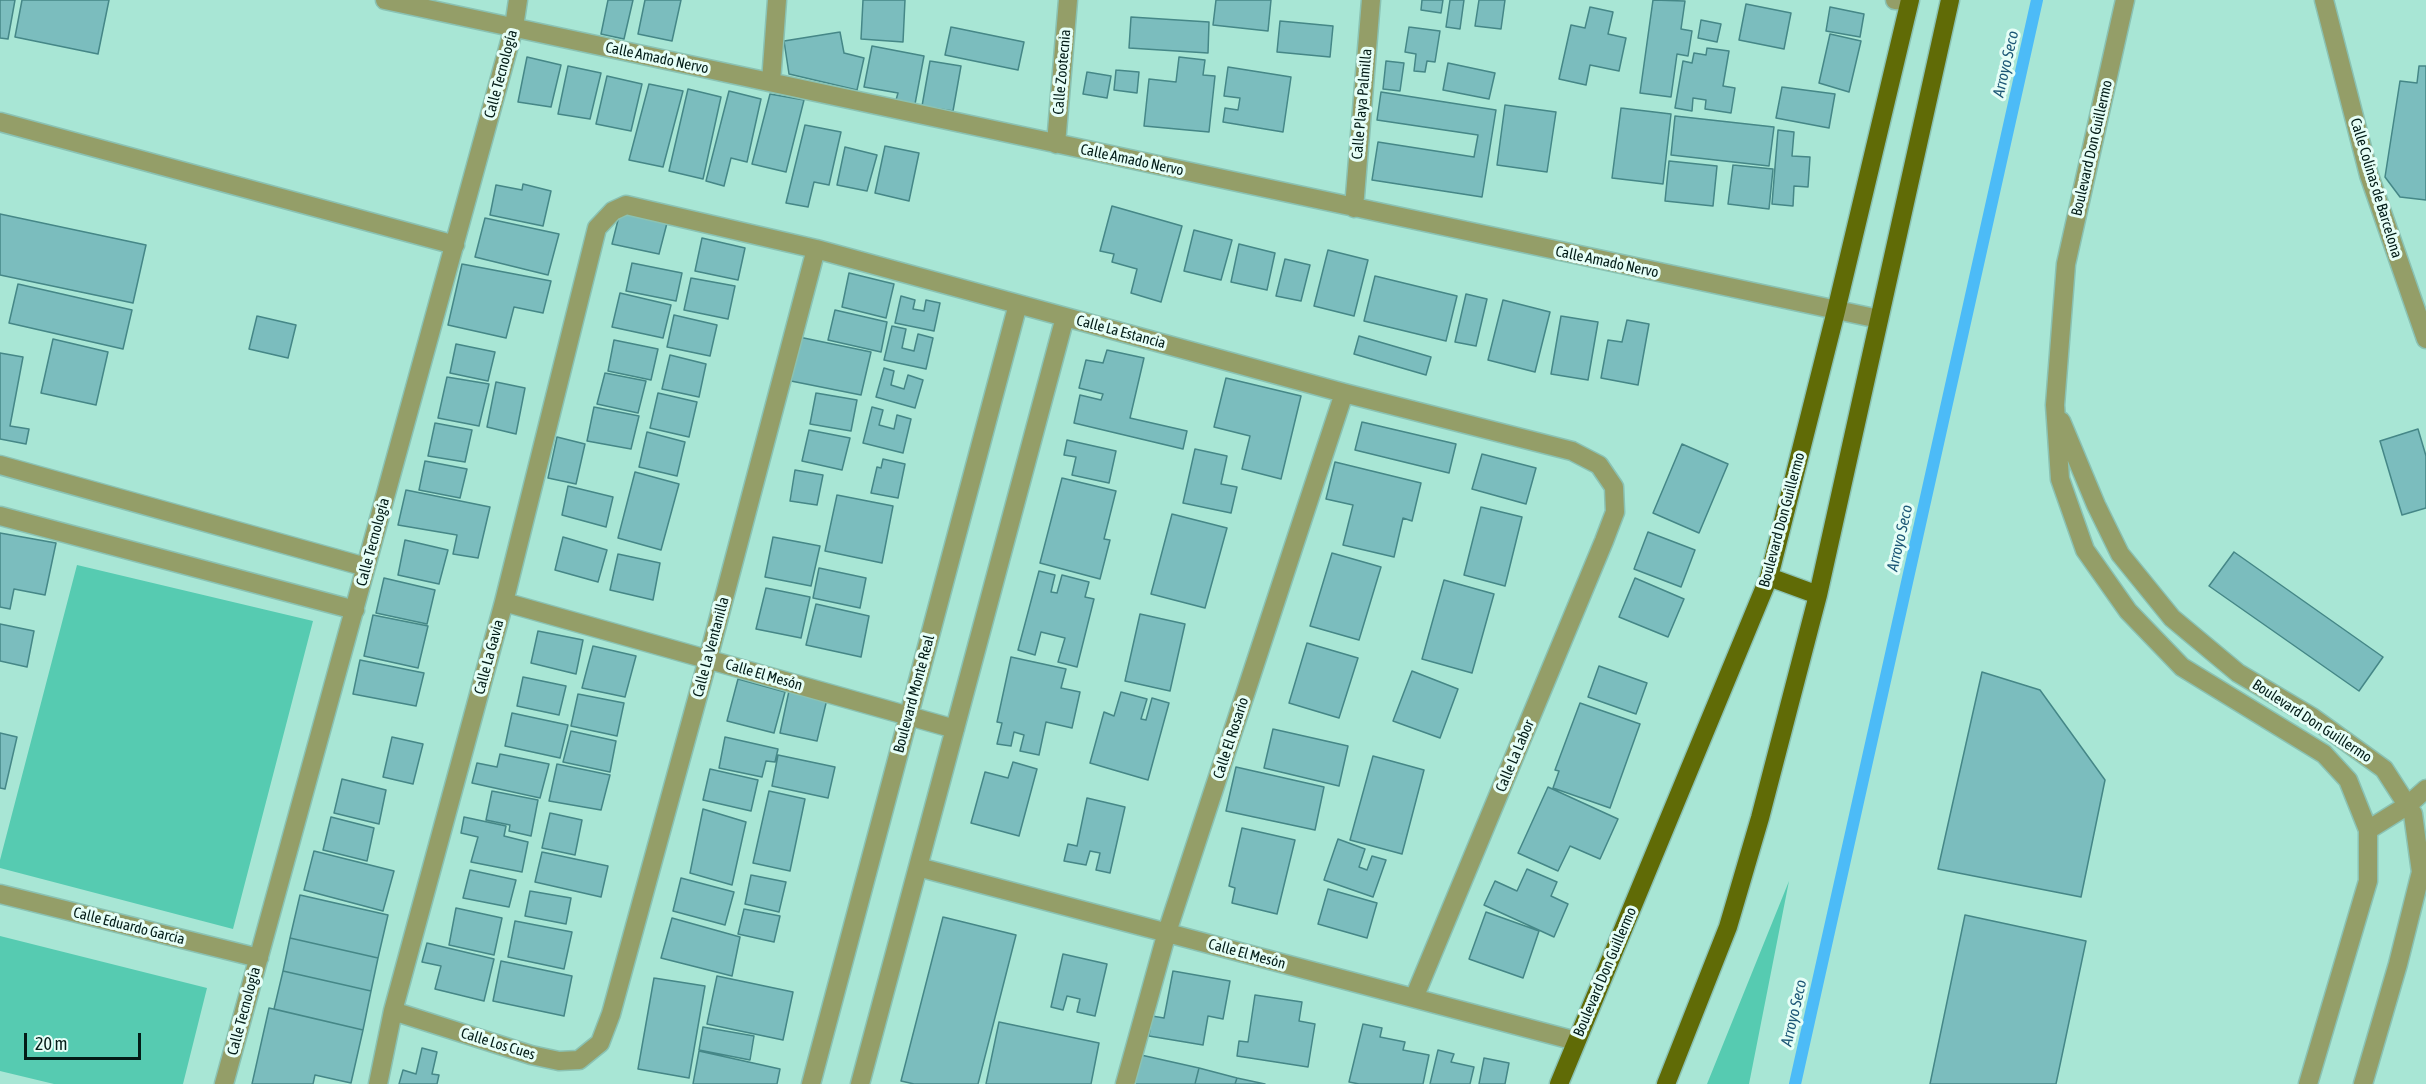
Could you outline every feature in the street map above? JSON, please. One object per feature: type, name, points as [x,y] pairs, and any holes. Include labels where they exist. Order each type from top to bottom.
[{"type":"main road","name":"Boulevard Don Guillermo","points":[[1559,1084],[1769,577],[1836,311],[1905,0]]},
{"type":"main road","points":[[1666,1084],[1728,927],[1760,818],[1818,595],[1950,0]]},
{"type":"main road","points":[[1769,577],[1818,595]]},
{"type":"street","name":"Calle Amado Nervo","points":[[385,0],[1879,319]]},
{"type":"street","name":"Calle Tecnología","points":[[224,1084],[514,27],[518,0]]},
{"type":"street","points":[[771,82],[777,0]]},
{"type":"street","name":"Calle Zootecnia","points":[[1056,144],[1068,0]]},
{"type":"street","name":"Calle Playa Palmilla","points":[[1354,208],[1371,0]]},
{"type":"street","name":"Boulevard Don Guillermo","points":[[2125,0],[2066,264],[2055,405],[2060,479],[2085,550],[2128,611],[2182,667],[2324,754],[2348,780],[2368,830],[2368,881],[2308,1084]]},
{"type":"street","name":"Calle Colinas de Barcelona","points":[[2324,0],[2369,175],[2426,339]]},
{"type":"street","points":[[0,122],[455,244]]},
{"type":"street","name":"Calle La Estancia","points":[[597,228],[613,211],[626,205],[816,249],[1344,393],[1572,451],[1599,465],[1614,487],[1615,512]]},
{"type":"street","name":"Calle La Gavia","points":[[378,1084],[393,1011],[504,602],[597,228]]},
{"type":"street","name":"Calle La Ventanilla","points":[[600,1043],[611,1014],[708,659],[816,249]]},
{"type":"street","name":"Boulevard Monte Real","points":[[811,1084],[1018,304]]},
{"type":"street","points":[[860,1084],[1065,317]]},
{"type":"street","name":"Calle El Rosario","points":[[1125,1084],[1167,932],[1344,393]]},
{"type":"street","name":"Boulevard Don Guillermo","points":[[2055,405],[2096,505],[2120,554],[2172,618],[2238,673],[2312,717],[2384,769],[2413,814],[2421,872],[2398,964],[2363,1084]]},
{"type":"street","points":[[0,465],[366,567]]},
{"type":"street","name":"Calle La Labor","points":[[1414,998],[1615,512]]},
{"type":"street","points":[[0,516],[355,610]]},
{"type":"street","name":"Calle El Mesón","points":[[504,602],[955,729]]},
{"type":"street","points":[[2368,830],[2408,805],[2426,789]]},
{"type":"street","name":"Calle El Mesón","points":[[918,867],[1576,1041]]},
{"type":"street","name":"Calle Eduardo Garcia","points":[[0,894],[259,958]]},
{"type":"street","name":"Calle Los Cues","points":[[393,1011],[531,1055],[559,1060],[579,1060],[600,1043]]},
{"type":"green space","points":[[77,565],[313,621],[233,929],[0,868],[0,860]]},
{"type":"green space","points":[[1789,881],[1749,1084],[1707,1084]]},
{"type":"green space","points":[[0,936],[207,988],[183,1084],[54,1084],[0,1071]]},
{"type":"building","points":[[0,0],[15,0],[8,39],[0,38]]},
{"type":"building","points":[[22,0],[109,0],[98,54],[15,37]]},
{"type":"building","points":[[608,0],[633,0],[624,39],[601,34]]},
{"type":"building","points":[[645,0],[681,0],[672,41],[638,34]]},
{"type":"building","points":[[863,0],[905,0],[903,42],[861,39]]},
{"type":"building","points":[[1216,0],[1271,0],[1268,31],[1213,25]]},
{"type":"building","points":[[1422,0],[1443,0],[1441,13],[1421,10]]},
{"type":"building","points":[[1450,0],[1464,0],[1460,29],[1446,27]]},
{"type":"building","points":[[1479,0],[1505,0],[1501,29],[1475,26]]},
{"type":"building","points":[[1653,0],[1685,1],[1681,29],[1692,31],[1688,56],[1677,54],[1671,97],[1640,93]]},
{"type":"building","points":[[1746,4],[1791,13],[1784,49],[1739,40]]},
{"type":"building","points":[[1590,7],[1613,12],[1608,34],[1626,38],[1619,71],[1590,65],[1586,85],[1559,79],[1571,25],[1585,28]]},
{"type":"building","points":[[1830,7],[1864,14],[1860,37],[1826,31]]},
{"type":"building","points":[[1131,17],[1209,22],[1208,53],[1129,48]]},
{"type":"building","points":[[1701,20],[1721,24],[1717,42],[1698,38]]},
{"type":"building","points":[[1280,21],[1333,26],[1330,57],[1277,52]]},
{"type":"building","points":[[951,27],[1024,42],[1018,70],[945,55]]},
{"type":"building","points":[[1409,27],[1440,31],[1435,62],[1427,61],[1425,72],[1414,71],[1416,54],[1405,52]]},
{"type":"building","points":[[840,32],[844,53],[864,58],[857,90],[789,74],[784,41]]},
{"type":"building","points":[[1830,34],[1861,41],[1849,92],[1819,83]]},
{"type":"building","points":[[872,46],[924,56],[915,104],[896,100],[898,93],[864,87]]},
{"type":"building","points":[[1707,48],[1729,51],[1723,86],[1735,88],[1731,113],[1705,109],[1706,100],[1693,98],[1692,111],[1675,108],[1683,61],[1692,63],[1694,53],[1706,55]]},
{"type":"building","points":[[527,57],[561,65],[551,107],[518,102]]},
{"type":"building","points":[[1179,57],[1205,60],[1203,75],[1215,76],[1209,132],[1144,126],[1149,79],[1176,82]]},
{"type":"building","points":[[930,61],[961,66],[953,111],[922,106]]},
{"type":"building","points":[[1386,61],[1404,63],[1400,91],[1383,89]]},
{"type":"building","points":[[1448,63],[1495,73],[1489,99],[1443,90]]},
{"type":"building","points":[[568,66],[601,73],[590,119],[558,114]]},
{"type":"building","points":[[2419,66],[2426,66],[2426,200],[2400,197],[2385,177],[2400,81],[2417,83]]},
{"type":"building","points":[[1228,67],[1291,77],[1283,132],[1223,122],[1225,108],[1238,110],[1240,98],[1224,96]]},
{"type":"building","points":[[1116,70],[1139,72],[1137,93],[1114,90]]},
{"type":"building","points":[[1087,72],[1111,76],[1107,98],[1083,94]]},
{"type":"building","points":[[607,76],[642,84],[631,131],[596,124]]},
{"type":"building","points":[[649,84],[683,91],[663,167],[629,160]]},
{"type":"building","points":[[1782,87],[1835,94],[1829,128],[1776,118]]},
{"type":"building","points":[[688,89],[721,97],[703,179],[669,171]]},
{"type":"building","points":[[729,91],[761,99],[747,162],[731,158],[724,186],[706,181]]},
{"type":"building","points":[[1381,92],[1496,110],[1482,197],[1372,180],[1378,142],[1474,157],[1478,135],[1377,120]]},
{"type":"building","points":[[770,94],[804,100],[786,172],[752,164]]},
{"type":"building","points":[[1505,105],[1556,112],[1547,172],[1497,165]]},
{"type":"building","points":[[1621,108],[1671,114],[1663,184],[1612,178]]},
{"type":"building","points":[[1675,116],[1774,127],[1769,166],[1671,155]]},
{"type":"building","points":[[805,125],[841,132],[829,185],[814,182],[808,207],[786,203]]},
{"type":"building","points":[[1778,130],[1794,132],[1792,156],[1810,157],[1808,187],[1794,186],[1793,206],[1772,204]]},
{"type":"building","points":[[885,146],[919,153],[909,201],[875,193]]},
{"type":"building","points":[[845,147],[877,155],[867,191],[837,185]]},
{"type":"building","points":[[1669,161],[1717,166],[1713,206],[1665,201]]},
{"type":"building","points":[[1733,165],[1773,169],[1769,209],[1728,204]]},
{"type":"building","points":[[523,184],[551,191],[543,226],[490,215],[496,185],[522,190]]},
{"type":"building","points":[[1112,206],[1182,226],[1161,302],[1131,293],[1137,269],[1112,262],[1114,254],[1100,251]]},
{"type":"building","points":[[620,212],[667,223],[659,254],[612,244]]},
{"type":"building","points":[[0,214],[146,245],[133,303],[0,275]]},
{"type":"building","points":[[485,218],[559,234],[548,275],[475,257]]},
{"type":"building","points":[[1194,230],[1232,240],[1221,280],[1184,271]]},
{"type":"building","points":[[702,238],[745,248],[738,280],[695,271]]},
{"type":"building","points":[[1239,244],[1275,253],[1267,290],[1231,282]]},
{"type":"building","points":[[1328,250],[1368,260],[1354,316],[1314,306]]},
{"type":"building","points":[[1285,259],[1310,265],[1301,301],[1276,296]]},
{"type":"building","points":[[632,263],[682,273],[676,301],[626,291]]},
{"type":"building","points":[[462,264],[551,281],[543,313],[514,307],[506,338],[448,325]]},
{"type":"building","points":[[849,273],[894,284],[886,318],[842,307]]},
{"type":"building","points":[[1375,276],[1457,296],[1446,341],[1364,321]]},
{"type":"building","points":[[691,278],[735,286],[728,319],[684,310]]},
{"type":"building","points":[[18,284],[132,310],[123,349],[9,323]]},
{"type":"building","points":[[620,293],[671,305],[663,338],[612,327]]},
{"type":"building","points":[[1466,294],[1487,299],[1476,346],[1455,342]]},
{"type":"building","points":[[901,296],[915,300],[913,309],[924,311],[926,300],[940,303],[934,331],[895,323]]},
{"type":"building","points":[[1503,300],[1550,312],[1535,372],[1488,360]]},
{"type":"building","points":[[835,310],[887,322],[881,352],[828,340]]},
{"type":"building","points":[[674,315],[717,325],[710,356],[667,347]]},
{"type":"building","points":[[257,316],[296,325],[288,358],[249,349]]},
{"type":"building","points":[[1561,316],[1598,322],[1588,380],[1551,374]]},
{"type":"building","points":[[1627,320],[1649,324],[1638,385],[1601,378],[1608,340],[1622,342]]},
{"type":"building","points":[[892,326],[906,329],[902,348],[914,351],[918,334],[933,338],[926,369],[884,360]]},
{"type":"building","points":[[1359,336],[1431,357],[1426,375],[1354,354]]},
{"type":"building","points":[[799,337],[871,352],[861,395],[791,381]]},
{"type":"building","points":[[53,339],[108,352],[96,405],[41,393]]},
{"type":"building","points":[[614,340],[658,349],[651,380],[608,371]]},
{"type":"building","points":[[456,344],[495,352],[488,381],[450,373]]},
{"type":"building","points":[[1107,350],[1144,358],[1130,418],[1187,431],[1183,449],[1074,423],[1080,395],[1101,400],[1103,394],[1079,388],[1086,360],[1103,363]]},
{"type":"building","points":[[0,353],[23,357],[10,426],[29,429],[26,444],[0,439]]},
{"type":"building","points":[[670,355],[706,364],[699,397],[662,389]]},
{"type":"building","points":[[884,368],[894,371],[891,385],[904,389],[908,375],[923,380],[915,408],[876,397]]},
{"type":"building","points":[[605,373],[646,381],[638,413],[597,404]]},
{"type":"building","points":[[447,377],[489,384],[479,426],[438,418]]},
{"type":"building","points":[[1226,378],[1301,396],[1281,479],[1242,469],[1250,436],[1214,427]]},
{"type":"building","points":[[496,382],[525,388],[516,434],[487,427]]},
{"type":"building","points":[[658,393],[697,402],[689,437],[650,428]]},
{"type":"building","points":[[816,393],[857,400],[851,431],[810,424]]},
{"type":"building","points":[[594,407],[639,416],[631,449],[587,441]]},
{"type":"building","points":[[872,407],[883,410],[879,425],[894,429],[897,415],[911,419],[903,453],[863,443]]},
{"type":"building","points":[[1362,422],[1456,444],[1449,473],[1355,450]]},
{"type":"building","points":[[435,423],[472,430],[465,462],[428,456]]},
{"type":"building","points":[[2418,429],[2426,456],[2426,508],[2402,515],[2380,441]]},
{"type":"building","points":[[809,430],[850,438],[842,470],[802,461]]},
{"type":"building","points":[[647,432],[685,442],[677,476],[639,467]]},
{"type":"building","points":[[557,437],[585,444],[576,484],[548,478]]},
{"type":"building","points":[[1067,440],[1116,451],[1109,483],[1072,475],[1076,457],[1064,455]]},
{"type":"building","points":[[1682,444],[1728,464],[1699,533],[1653,513]]},
{"type":"building","points":[[1195,449],[1227,456],[1221,484],[1237,487],[1231,513],[1183,503]]},
{"type":"building","points":[[1482,454],[1536,468],[1526,504],[1472,489]]},
{"type":"building","points":[[883,459],[905,464],[898,498],[871,493],[877,467],[881,468]]},
{"type":"building","points":[[425,461],[467,469],[460,498],[419,490]]},
{"type":"building","points":[[1335,462],[1421,483],[1412,521],[1403,518],[1394,557],[1343,545],[1353,505],[1326,499]]},
{"type":"building","points":[[795,470],[823,475],[817,505],[790,501]]},
{"type":"building","points":[[635,472],[679,484],[661,550],[618,538]]},
{"type":"building","points":[[1062,478],[1116,491],[1104,539],[1110,540],[1100,579],[1040,563]]},
{"type":"building","points":[[568,486],[613,497],[606,527],[562,515]]},
{"type":"building","points":[[406,490],[490,507],[478,558],[453,554],[457,535],[398,525]]},
{"type":"building","points":[[837,495],[893,506],[882,563],[825,551]]},
{"type":"building","points":[[1481,507],[1522,517],[1505,586],[1464,575]]},
{"type":"building","points":[[1172,514],[1227,528],[1205,608],[1151,594]]},
{"type":"building","points":[[1648,532],[1695,550],[1681,587],[1634,569]]},
{"type":"building","points":[[0,533],[56,543],[45,595],[14,589],[10,609],[0,607]]},
{"type":"building","points":[[563,537],[607,550],[598,582],[555,570]]},
{"type":"building","points":[[773,537],[820,546],[811,586],[765,577]]},
{"type":"building","points":[[405,540],[448,550],[439,584],[398,575]]},
{"type":"building","points":[[2234,552],[2383,657],[2359,691],[2209,586]]},
{"type":"building","points":[[1332,553],[1381,567],[1359,640],[1310,626]]},
{"type":"building","points":[[618,554],[660,563],[653,600],[610,590]]},
{"type":"building","points":[[819,568],[866,578],[860,608],[813,598]]},
{"type":"building","points":[[1039,571],[1055,575],[1051,592],[1057,593],[1062,575],[1089,582],[1085,597],[1094,599],[1077,667],[1058,662],[1065,638],[1041,632],[1035,655],[1018,650]]},
{"type":"building","points":[[384,578],[435,590],[427,624],[376,613]]},
{"type":"building","points":[[1635,578],[1684,599],[1668,637],[1619,617]]},
{"type":"building","points":[[1444,580],[1494,594],[1472,673],[1422,659]]},
{"type":"building","points":[[766,588],[810,597],[801,638],[756,629]]},
{"type":"building","points":[[816,604],[869,616],[861,657],[806,645]]},
{"type":"building","points":[[1140,614],[1185,624],[1170,691],[1125,681]]},
{"type":"building","points":[[373,615],[428,626],[418,668],[364,656]]},
{"type":"building","points":[[0,624],[34,631],[27,667],[0,661]]},
{"type":"building","points":[[538,631],[583,640],[576,674],[531,663]]},
{"type":"building","points":[[1307,643],[1358,658],[1339,718],[1289,703]]},
{"type":"building","points":[[593,646],[636,656],[625,697],[582,688]]},
{"type":"building","points":[[1011,657],[1066,669],[1061,688],[1080,692],[1072,728],[1046,722],[1039,755],[1020,751],[1024,735],[1014,732],[1011,746],[997,744],[1002,723],[997,722]]},
{"type":"building","points":[[360,660],[424,673],[416,706],[353,694]]},
{"type":"building","points":[[1599,666],[1647,683],[1636,714],[1588,697]]},
{"type":"building","points":[[1412,671],[1458,689],[1440,738],[1393,721]]},
{"type":"building","points":[[1982,672],[2040,690],[2105,780],[2081,897],[1938,869]]},
{"type":"building","points":[[523,677],[566,686],[559,715],[517,706]]},
{"type":"building","points":[[738,679],[785,692],[774,733],[727,721]]},
{"type":"building","points":[[789,691],[827,699],[817,741],[780,733]]},
{"type":"building","points":[[1121,692],[1147,699],[1141,719],[1146,720],[1152,698],[1169,703],[1148,780],[1090,763],[1104,712],[1114,716]]},
{"type":"building","points":[[578,694],[624,703],[617,736],[571,726]]},
{"type":"building","points":[[1580,703],[1640,724],[1610,808],[1553,788],[1559,771],[1555,770]]},
{"type":"building","points":[[512,713],[568,725],[560,758],[505,746]]},
{"type":"building","points":[[1273,729],[1348,746],[1339,786],[1264,768]]},
{"type":"building","points":[[571,731],[616,741],[610,772],[563,762]]},
{"type":"building","points":[[0,733],[17,737],[5,789],[0,788]]},
{"type":"building","points":[[392,737],[423,744],[413,784],[383,777]]},
{"type":"building","points":[[725,737],[778,749],[775,762],[766,761],[762,777],[719,768]]},
{"type":"building","points":[[500,754],[549,764],[540,798],[472,783],[477,763],[497,767]]},
{"type":"building","points":[[778,755],[835,767],[828,798],[772,786]]},
{"type":"building","points":[[1373,756],[1424,770],[1402,854],[1350,840]]},
{"type":"building","points":[[1013,762],[1037,769],[1019,836],[971,823],[985,772],[1008,778]]},
{"type":"building","points":[[557,764],[610,775],[601,810],[549,801]]},
{"type":"building","points":[[1236,767],[1324,787],[1315,830],[1226,811]]},
{"type":"building","points":[[710,769],[758,780],[751,811],[703,800]]},
{"type":"building","points":[[342,779],[386,790],[379,824],[334,813]]},
{"type":"building","points":[[1548,787],[1618,819],[1600,859],[1570,846],[1558,871],[1518,853]]},
{"type":"building","points":[[492,791],[538,800],[531,836],[509,831],[510,825],[486,820]]},
{"type":"building","points":[[769,791],[805,799],[790,871],[753,863]]},
{"type":"building","points":[[1087,798],[1125,807],[1110,873],[1096,870],[1100,853],[1090,851],[1086,865],[1064,861],[1068,844],[1077,846]]},
{"type":"building","points":[[703,809],[746,822],[732,885],[690,873]]},
{"type":"building","points":[[550,813],[582,820],[575,855],[542,848]]},
{"type":"building","points":[[331,817],[374,828],[367,861],[323,850]]},
{"type":"building","points":[[464,817],[506,826],[504,836],[528,842],[522,872],[471,862],[478,837],[461,833]]},
{"type":"building","points":[[1242,828],[1295,840],[1277,914],[1232,903],[1235,888],[1229,886]]},
{"type":"building","points":[[1338,839],[1365,849],[1359,867],[1367,870],[1372,856],[1386,860],[1373,897],[1324,880]]},
{"type":"building","points":[[314,851],[394,871],[383,911],[304,890]]},
{"type":"building","points":[[542,852],[608,866],[601,897],[535,882]]},
{"type":"building","points":[[1527,869],[1557,882],[1551,896],[1568,904],[1554,937],[1484,905],[1495,881],[1517,891]]},
{"type":"building","points":[[470,870],[516,880],[509,907],[463,898]]},
{"type":"building","points":[[751,875],[786,882],[779,912],[745,904]]},
{"type":"building","points":[[681,878],[734,892],[725,925],[673,911]]},
{"type":"building","points":[[1328,889],[1377,903],[1367,938],[1318,924]]},
{"type":"building","points":[[530,891],[571,898],[566,924],[525,916]]},
{"type":"building","points":[[300,895],[388,915],[378,958],[290,938]]},
{"type":"building","points":[[456,908],[502,918],[494,955],[449,945]]},
{"type":"building","points":[[744,909],[780,916],[774,942],[738,934]]},
{"type":"building","points":[[1486,912],[1539,931],[1523,978],[1469,959]]},
{"type":"building","points":[[1965,915],[2086,941],[2056,1084],[1930,1084]]},
{"type":"building","points":[[943,917],[1016,935],[978,1084],[914,1084],[901,1081]]},
{"type":"building","points":[[672,918],[740,937],[732,976],[661,958]]},
{"type":"building","points":[[515,921],[572,932],[564,969],[508,957]]},
{"type":"building","points":[[290,938],[378,958],[371,991],[283,971]]},
{"type":"building","points":[[427,943],[494,959],[484,1001],[435,989],[441,966],[422,962]]},
{"type":"building","points":[[1063,954],[1107,964],[1095,1016],[1077,1012],[1080,999],[1067,996],[1063,1010],[1051,1007]]},
{"type":"building","points":[[501,961],[572,976],[564,1016],[493,1001]]},
{"type":"building","points":[[283,971],[371,991],[363,1030],[274,1009]]},
{"type":"building","points":[[1173,971],[1230,981],[1223,1019],[1208,1016],[1203,1045],[1149,1036],[1152,1016],[1164,1018]]},
{"type":"building","points":[[717,976],[793,992],[783,1040],[707,1024]]},
{"type":"building","points":[[654,978],[705,986],[689,1078],[638,1069]]},
{"type":"building","points":[[1255,995],[1302,1002],[1299,1021],[1315,1024],[1308,1067],[1237,1056],[1239,1041],[1248,1042]]},
{"type":"building","points":[[269,1008],[363,1030],[351,1083],[315,1075],[313,1084],[252,1084]]},
{"type":"building","points":[[999,1022],[1099,1043],[1091,1084],[986,1084]]},
{"type":"building","points":[[1363,1024],[1382,1028],[1380,1037],[1405,1042],[1403,1050],[1429,1055],[1423,1084],[1349,1082]]},
{"type":"building","points":[[703,1027],[754,1036],[750,1060],[699,1050]]},
{"type":"building","points":[[422,1048],[437,1052],[432,1074],[439,1075],[437,1084],[399,1084],[403,1070],[416,1074]]},
{"type":"building","points":[[1438,1050],[1454,1054],[1451,1062],[1474,1067],[1470,1084],[1430,1084]]},
{"type":"building","points":[[699,1051],[780,1069],[777,1084],[693,1084]]},
{"type":"building","points":[[1141,1055],[1199,1068],[1195,1084],[1134,1084]]},
{"type":"building","points":[[1484,1058],[1509,1063],[1505,1084],[1479,1084]]},
{"type":"building","points":[[1199,1068],[1237,1078],[1235,1084],[1195,1084]]},
{"type":"building","points":[[1237,1078],[1265,1084],[1235,1084]]},
{"type":"waterway","name":"Arroyo Seco","points":[[1795,1084],[2037,0]]}]
